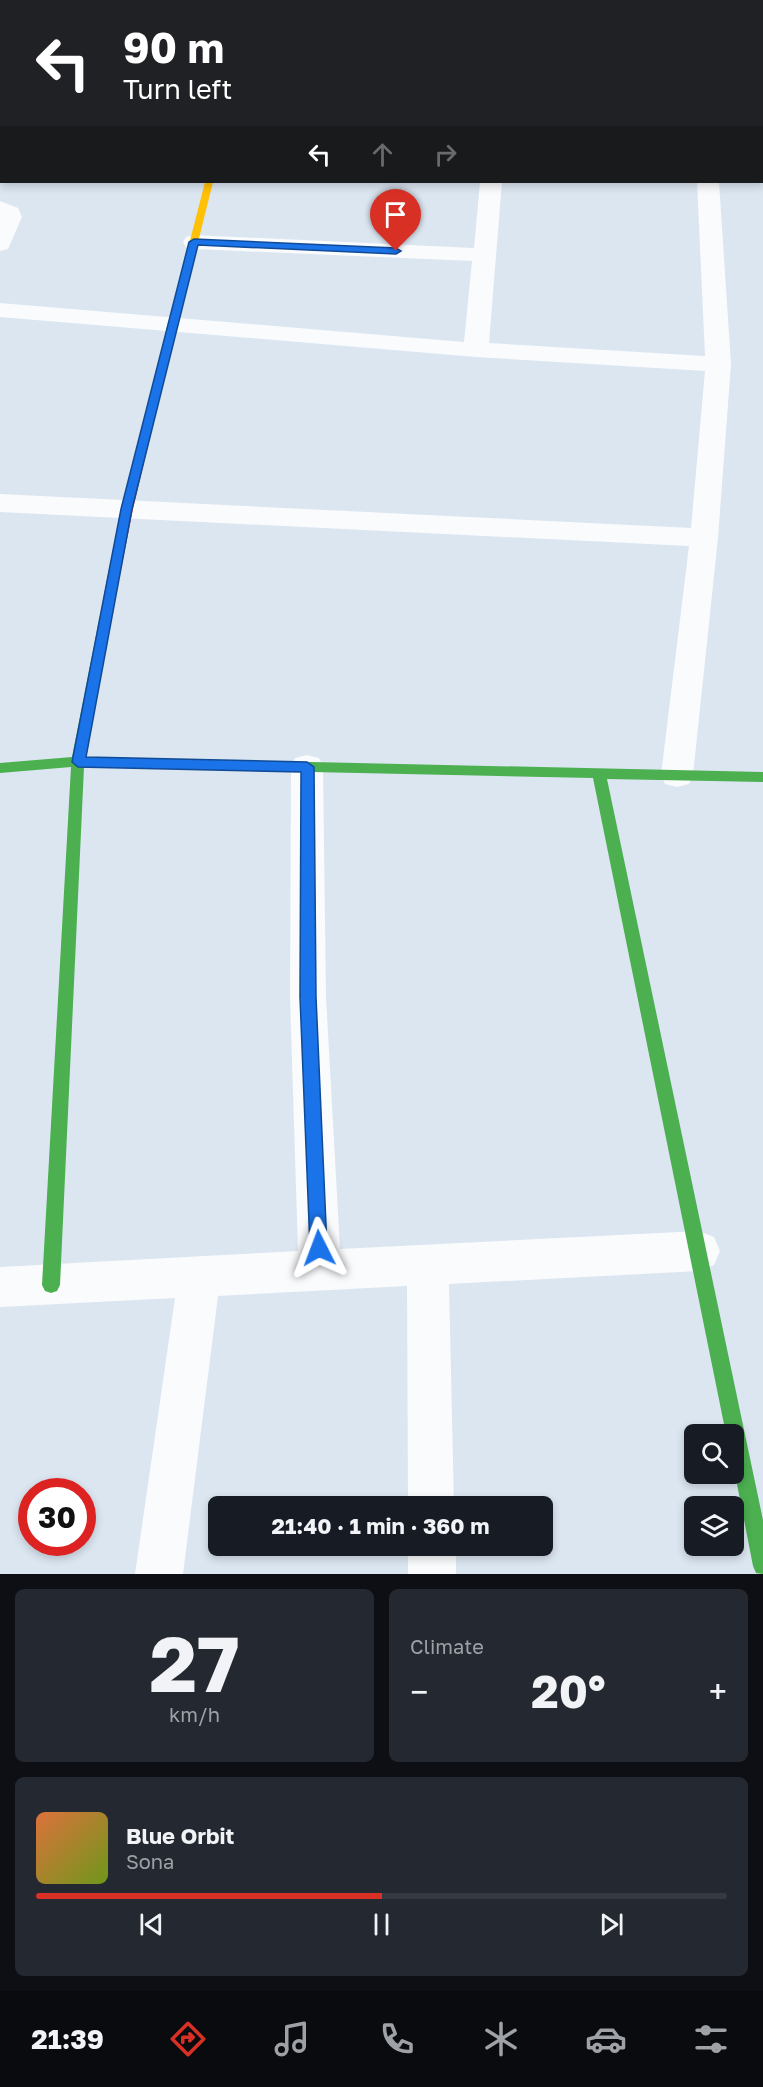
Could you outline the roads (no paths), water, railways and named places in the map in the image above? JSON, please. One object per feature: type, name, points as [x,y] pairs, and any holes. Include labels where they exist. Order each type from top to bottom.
[{"type":"street","points":[[51,1285],[78,762],[127,509],[209,183]]},
{"type":"street","points":[[476,350],[491,183]]},
{"type":"street","points":[[676,775],[704,538],[718,364],[708,183]]},
{"type":"street","points":[[0,208],[10,213],[11,217],[0,244]]},
{"type":"street","points":[[194,242],[486,255]]},
{"type":"street","points":[[0,310],[476,350],[718,364]]},
{"type":"street","points":[[0,503],[704,538]]},
{"type":"street","points":[[0,768],[78,762],[763,777]]},
{"type":"street","points":[[307,767],[308,997],[320,1270]]},
{"type":"street","points":[[599,773],[763,1566]]},
{"type":"street","points":[[0,1287],[699,1251]]},
{"type":"street","points":[[428,1265],[431,1496]]},
{"type":"street","points":[[159,1574],[199,1277]]},
{"type":"street","points":[[432,1556],[432,1574]]}]
